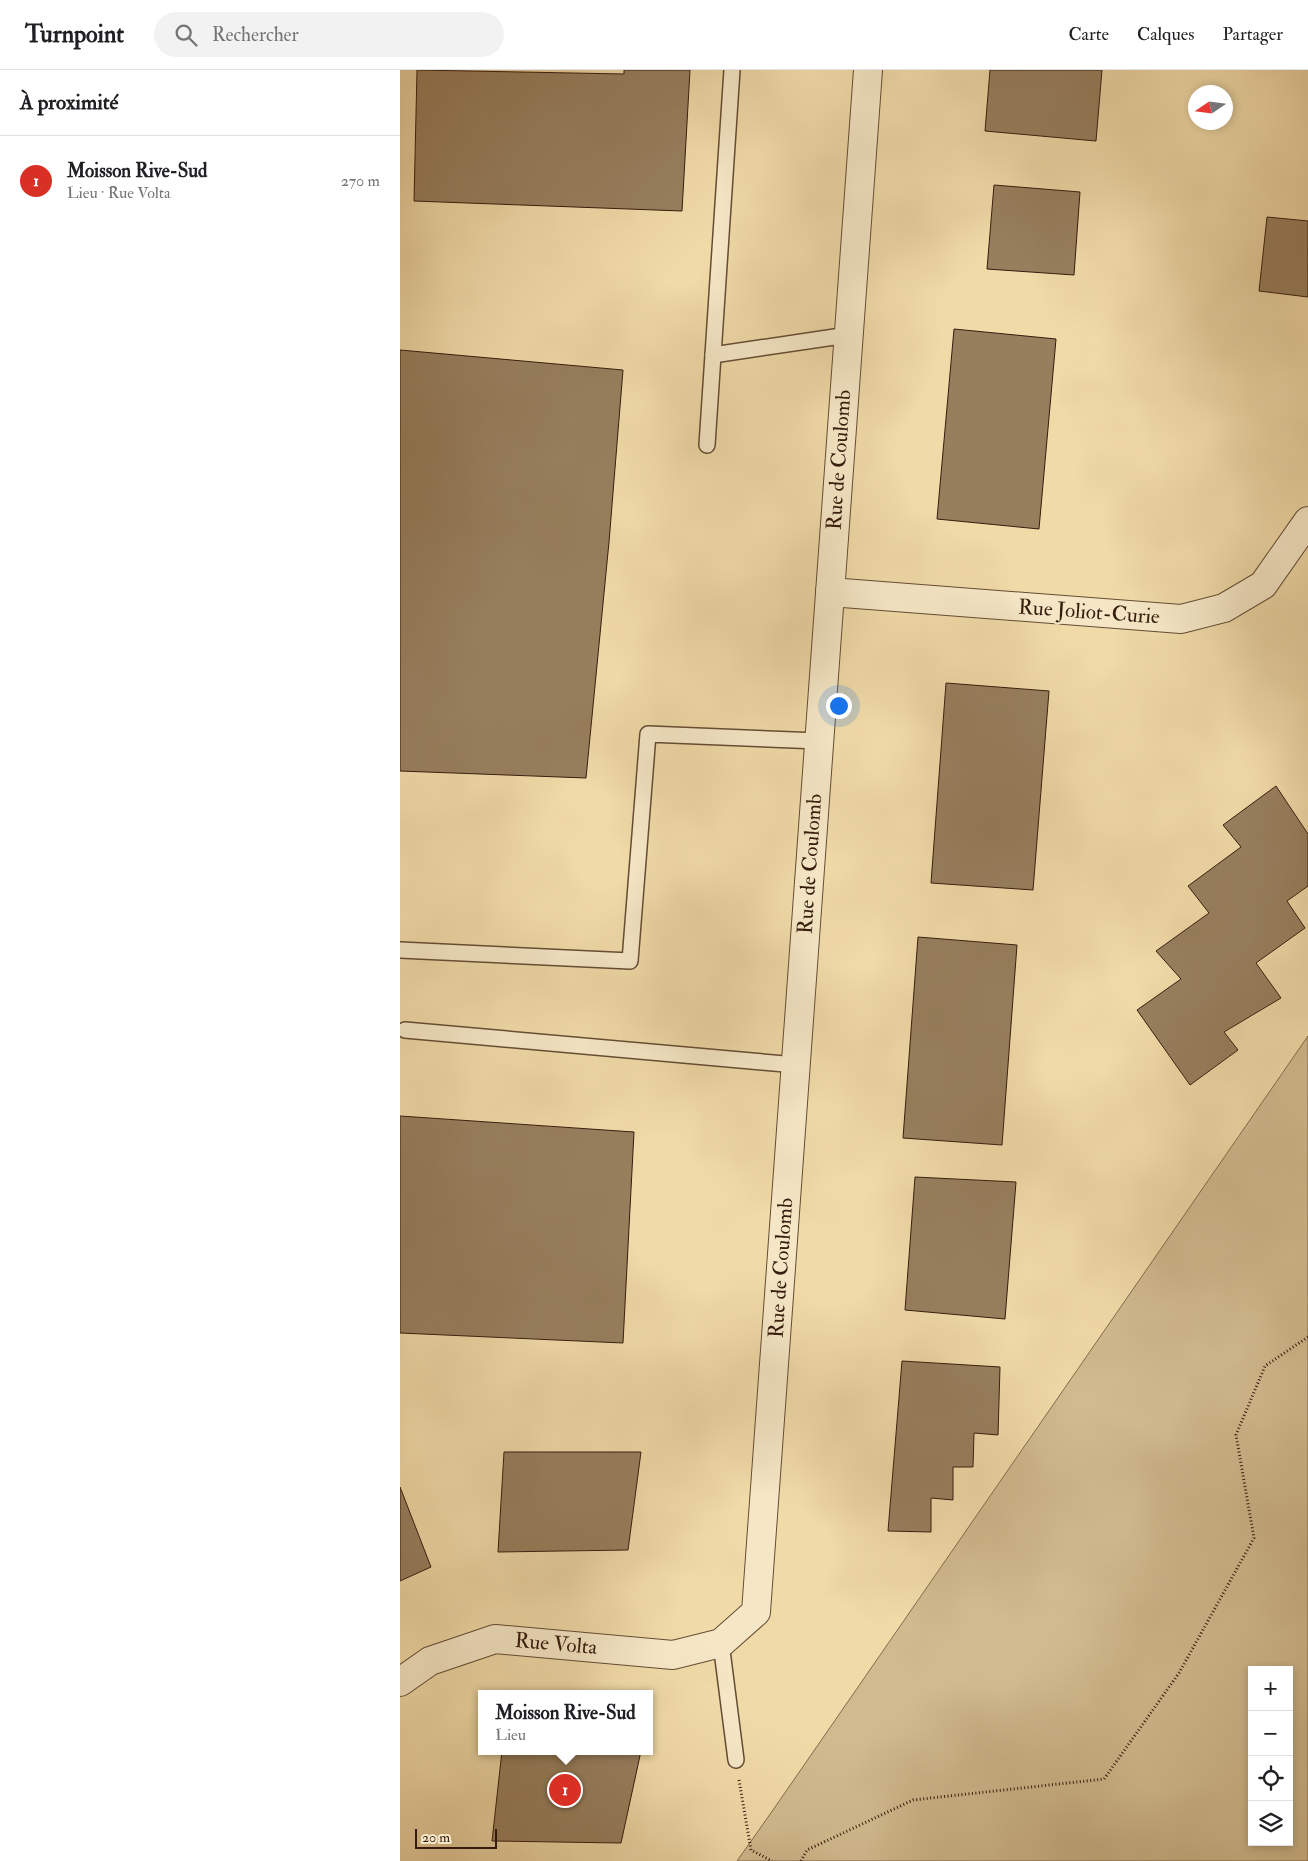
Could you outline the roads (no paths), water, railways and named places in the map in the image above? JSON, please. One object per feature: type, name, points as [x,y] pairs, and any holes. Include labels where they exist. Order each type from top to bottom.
[{"type":"street","name":"Rue de Coulomb","points":[[721,1642],[756,1612],[868,70]]},
{"type":"street","name":"Rue Joliot-Curie","points":[[830,592],[1181,619],[1224,608],[1263,585],[1308,521]]},
{"type":"street","name":"Rue Volta","points":[[400,1682],[430,1661],[495,1638],[673,1655],[721,1642]]},
{"type":"lane","points":[[707,445],[732,70]]},
{"type":"lane","points":[[714,355],[848,334]]},
{"type":"lane","points":[[400,950],[630,962],[648,734],[820,741]]},
{"type":"lane","points":[[405,1030],[796,1065]]},
{"type":"lane","points":[[721,1642],[736,1760]]},
{"type":"place","name":"Moisson Rive-Sud","points":[[565,1790]]}]
